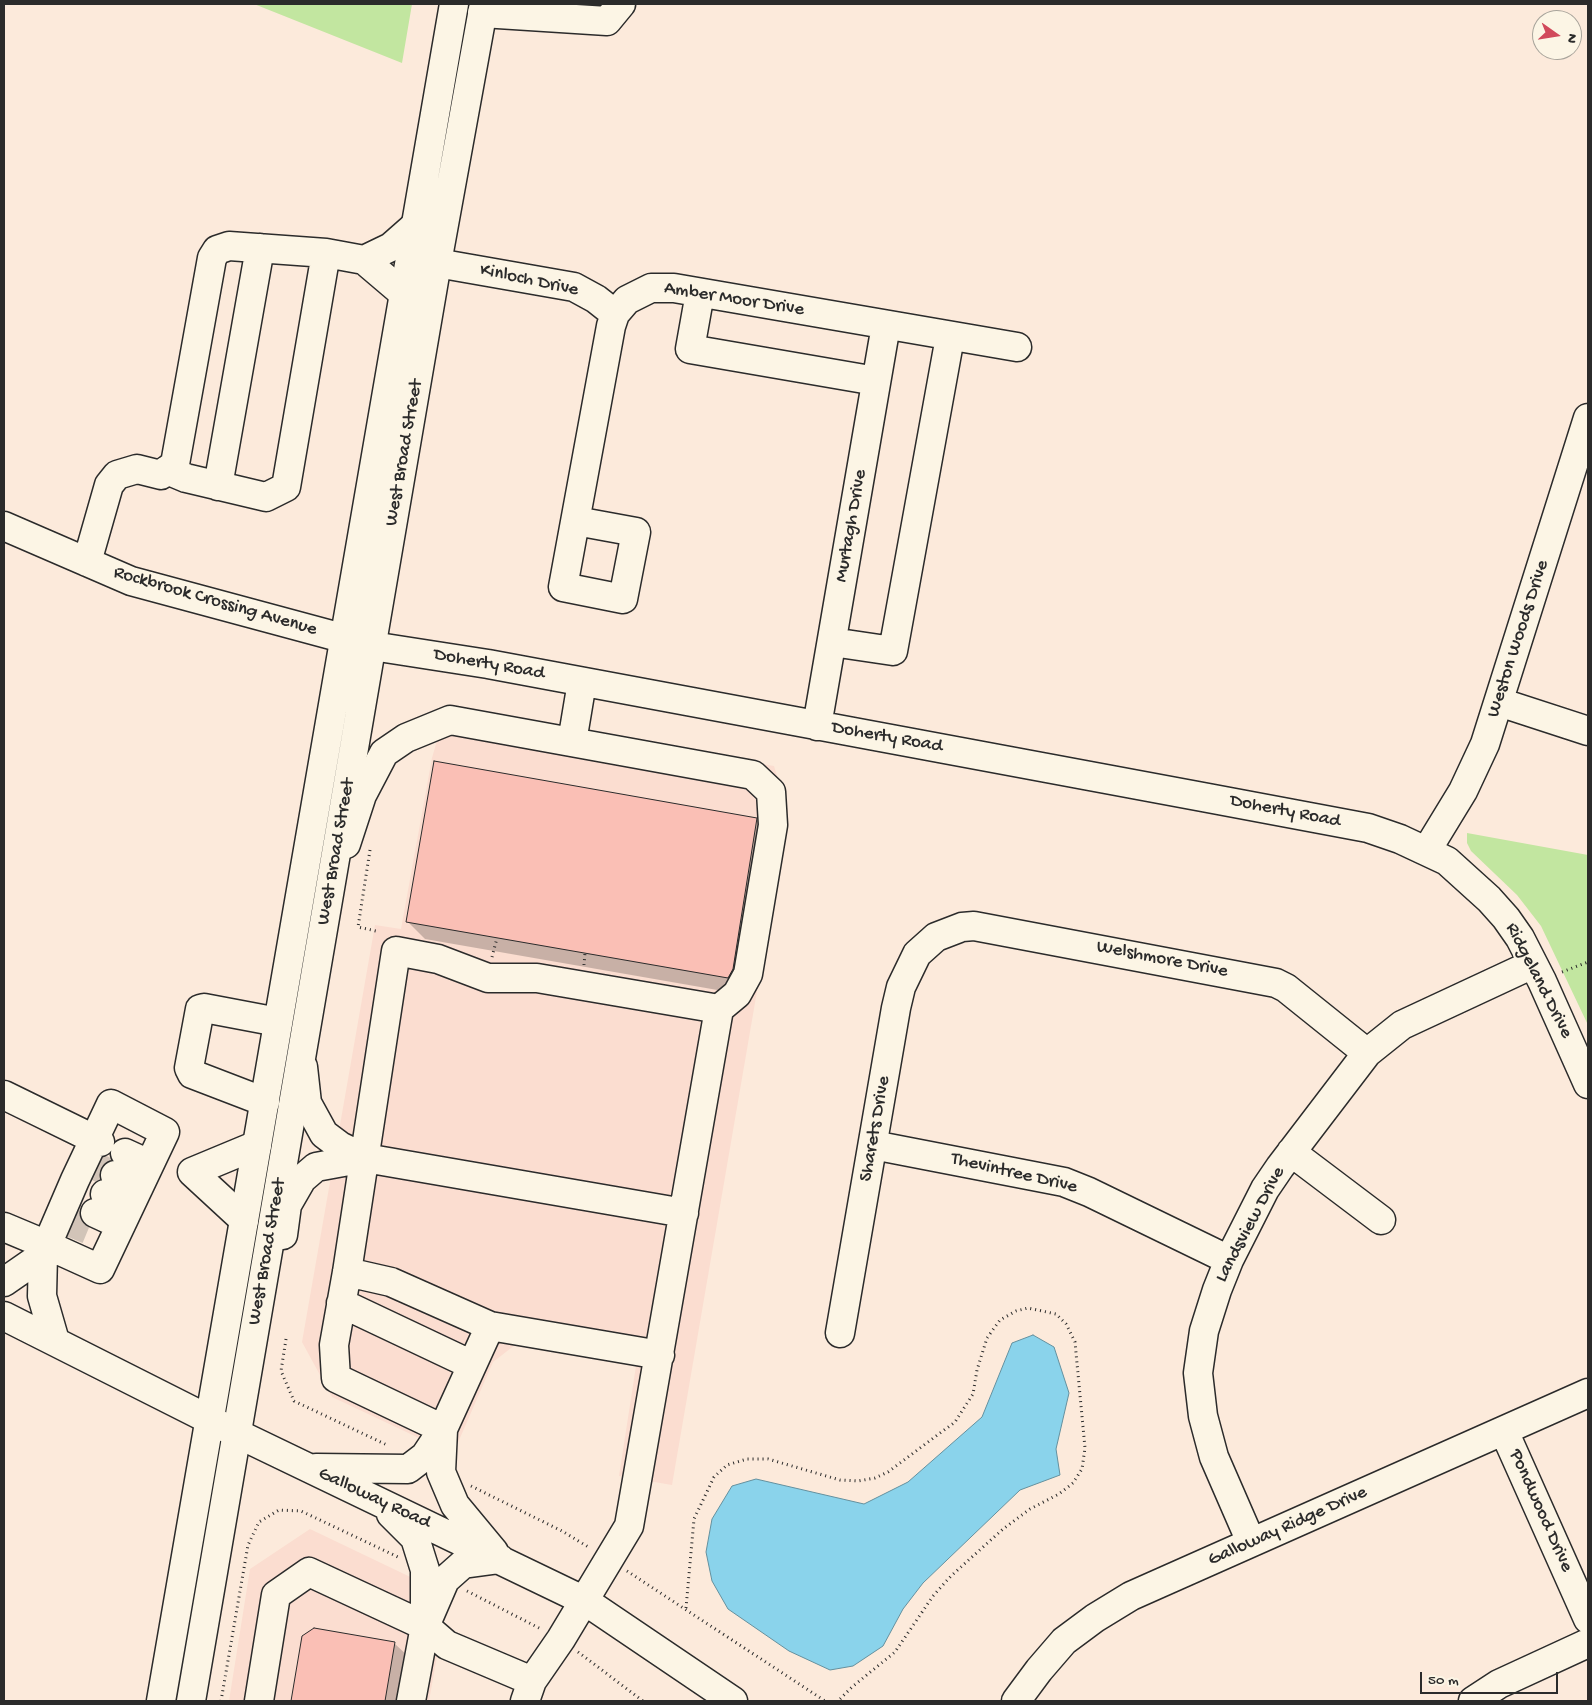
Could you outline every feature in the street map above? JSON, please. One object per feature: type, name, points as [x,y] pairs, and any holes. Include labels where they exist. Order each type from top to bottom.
[{"type":"street","name":"West Broad Street","points":[[161,1701],[454,4]]},
{"type":"street","points":[[483,9],[607,21],[621,4]]},
{"type":"street","name":"West Broad Street","points":[[191,1701],[437,263],[483,9]]},
{"type":"street","points":[[364,260],[391,247],[416,224]]},
{"type":"street","points":[[87,562],[109,485],[116,475],[137,470],[160,475],[175,464],[212,258],[217,250],[230,246],[260,248],[326,253],[364,260],[404,294]]},
{"type":"street","points":[[218,486],[260,248]]},
{"type":"street","points":[[167,470],[186,478],[266,497],[286,487],[326,253]]},
{"type":"street","name":"Kinloch Drive","points":[[437,263],[574,287],[596,299],[615,314]]},
{"type":"street","name":"Amber Moor Drive","points":[[615,314],[627,300],[651,288],[674,288],[950,337],[1017,347]]},
{"type":"street","points":[[700,293],[690,348],[876,381]]},
{"type":"street","points":[[576,521],[636,532],[623,599],[564,587],[576,521],[615,314]]},
{"type":"street","name":"Murtagh Drive","points":[[817,726],[886,325]]},
{"type":"street","points":[[832,642],[893,651],[950,337]]},
{"type":"street","name":"Weston Woods Drive","points":[[1427,850],[1467,783],[1485,744],[1588,418]]},
{"type":"street","name":"Rockbrook Crossing Avenue","points":[[4,526],[131,581],[344,639]]},
{"type":"street","name":"Doherty Road","points":[[344,639],[372,646],[488,664],[1368,828],[1427,850]]},
{"type":"street","points":[[572,742],[582,682]]},
{"type":"street","points":[[1499,702],[1588,730]]},
{"type":"street","points":[[259,1701],[276,1594],[309,1572],[425,1626],[447,1645],[528,1691],[610,1560],[629,1526],[660,1355],[718,1009],[737,994],[748,974],[773,825],[771,792],[753,775],[450,720],[406,738],[384,753],[362,795],[331,886]]},
{"type":"street","name":"Ridgeland Drive","points":[[1427,850],[1447,861],[1489,899],[1520,938],[1588,1084]]},
{"type":"street","name":"Welshmore Drive","points":[[936,937],[962,927],[974,926],[1276,983],[1299,998],[1367,1053]]},
{"type":"street","name":"Sharets Drive","points":[[840,1333],[901,987],[917,954],[936,937]]},
{"type":"street","points":[[443,1429],[336,1378],[334,1345],[365,1158],[396,951],[438,959],[488,978],[537,978],[718,1009]]},
{"type":"street","name":"Landsview Drive","points":[[1251,1542],[1214,1457],[1203,1416],[1198,1373],[1204,1331],[1229,1260],[1265,1190],[1291,1152],[1367,1053],[1402,1025],[1533,964]]},
{"type":"street","points":[[265,1102],[192,1074],[189,1068],[200,1009],[204,1008],[278,1022]]},
{"type":"street","points":[[302,1058],[306,1103],[324,1134],[340,1146],[365,1158],[684,1213]]},
{"type":"street","points":[[4,1095],[101,1188],[100,1269],[45,1250],[4,1227]]},
{"type":"street","points":[[4,1282],[45,1250],[101,1188],[192,1172],[257,1145]]},
{"type":"street","name":"Thevintree Drive","points":[[873,1145],[1064,1182],[1090,1192],[1229,1260]]},
{"type":"street","points":[[1291,1152],[1381,1220]]},
{"type":"street","points":[[254,1329],[272,1300],[287,1206],[302,1179],[316,1167],[365,1158]]},
{"type":"street","points":[[192,1172],[244,1220]]},
{"type":"street","points":[[45,1250],[42,1296],[55,1341]]},
{"type":"street","points":[[347,1272],[391,1282],[490,1326],[660,1355]]},
{"type":"street","points":[[341,1303],[472,1365]]},
{"type":"street","name":"Galloway Road","points":[[4,1316],[210,1419],[236,1434],[376,1499],[585,1601],[726,1699]]},
{"type":"street","points":[[430,1466],[443,1429],[490,1326]]},
{"type":"street","name":"Galloway Ridge Drive","points":[[1016,1701],[1064,1641],[1095,1618],[1131,1596],[1588,1393]]},
{"type":"street","name":"Pondwood Drive","points":[[1504,1431],[1588,1619]]},
{"type":"street","points":[[307,1467],[408,1469],[430,1466]]},
{"type":"street","points":[[430,1466],[455,1505],[500,1559]]},
{"type":"street","points":[[376,1499],[415,1538],[425,1570],[425,1626],[412,1701]]},
{"type":"street","points":[[425,1626],[445,1580],[463,1564],[500,1559]]},
{"type":"street","points":[[1473,1701],[1499,1684],[1588,1643]]},
{"type":"street","points":[[197,1663],[206,1701]]},
{"type":"path","points":[[358,927],[376,931]]},
{"type":"path","points":[[686,1608],[694,1518],[714,1477],[727,1465],[747,1459],[768,1459],[840,1480],[858,1481],[875,1478],[888,1472],[955,1422],[973,1394],[977,1370],[988,1338],[1000,1320],[1016,1311],[1028,1308],[1056,1314],[1066,1324],[1076,1342],[1085,1448],[1082,1469],[1073,1482],[1059,1494],[1030,1508],[951,1576],[933,1596],[894,1652],[838,1701]]},
{"type":"path","points":[[286,1339],[281,1371],[294,1401],[562,1531],[686,1608],[825,1701]]},
{"type":"shaded area","points":[[446,709],[774,766],[788,811],[672,1485],[619,1476],[636,1366],[515,1345],[493,1362],[453,1454],[332,1397],[302,1342],[375,925],[401,929],[432,758]]},
{"type":"shaded area","points":[[310,1529],[448,1595],[429,1701],[229,1701],[250,1569]]},
{"type":"green space","points":[[254,4],[412,4],[402,63]]},
{"type":"green space","points":[[1467,833],[1588,855],[1588,1025],[1541,926],[1517,895],[1471,851],[1467,843]]},
{"type":"water","points":[[1033,1335],[1054,1347],[1069,1393],[1056,1449],[1060,1475],[1020,1490],[923,1583],[903,1609],[883,1646],[853,1666],[830,1670],[789,1651],[728,1609],[712,1581],[706,1552],[712,1519],[732,1486],[756,1479],[864,1504],[908,1482],[982,1417],[1012,1343]]},
{"type":"building","points":[[434,761],[757,818],[733,969],[728,978],[406,922]]},
{"type":"building","points":[[314,1628],[395,1642],[385,1701],[291,1701],[302,1636]]},
{"type":"tunnel","points":[[90,1164],[115,1175]]},
{"type":"tunnel","points":[[64,1220],[88,1230]]}]
